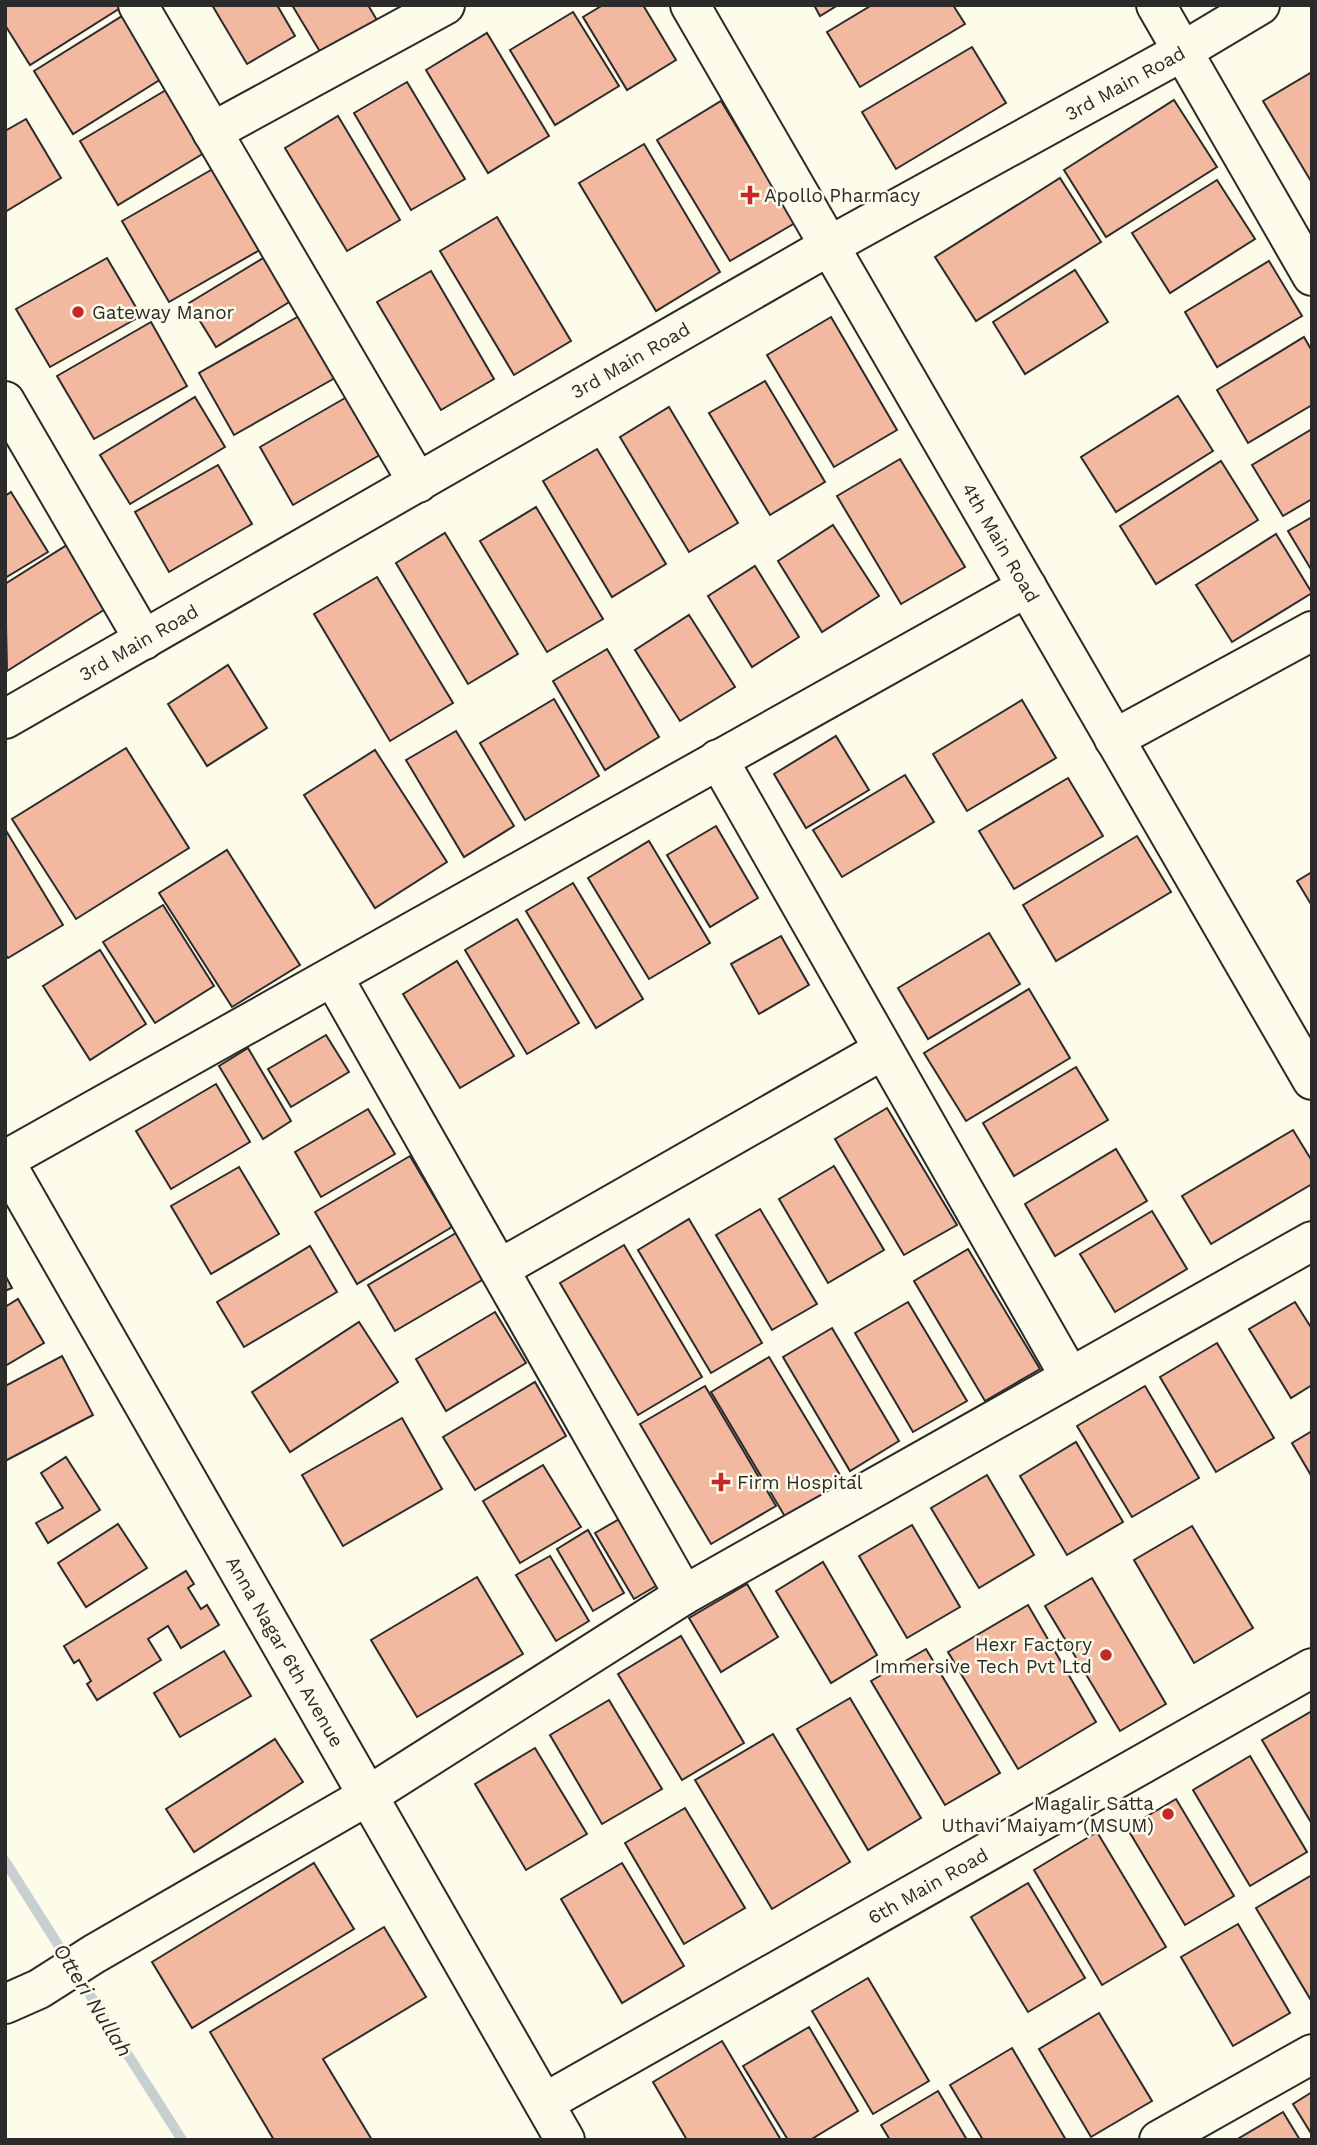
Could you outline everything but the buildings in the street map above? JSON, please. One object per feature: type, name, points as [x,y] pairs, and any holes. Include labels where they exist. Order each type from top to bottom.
[{"type":"street","points":[[138,5],[418,482]]},
{"type":"street","points":[[212,132],[445,5]]},
{"type":"street","name":"4th Main Road","points":[[690,5],[1312,1080]]},
{"type":"street","points":[[1156,5],[1312,276]]},
{"type":"street","name":"3rd Main Road","points":[[5,719],[829,246],[1183,51],[1260,5]]},
{"type":"street","points":[[5,401],[144,640]]},
{"type":"street","points":[[5,1161],[1027,587]]},
{"type":"street","points":[[1114,739],[1312,631]]},
{"type":"street","points":[[718,759],[1070,1377]]},
{"type":"street","points":[[332,977],[684,1595]]},
{"type":"street","points":[[499,1269],[883,1050]]},
{"type":"street","name":"Anna Nagar 6th Avenue","points":[[5,1161],[565,2140]]},
{"type":"street","points":[[22,1996],[369,1795],[684,1595],[1312,1241]]},
{"type":"street","name":"6th Main Road","points":[[544,2103],[1312,1668]]},
{"type":"street","points":[[1159,2140],[1312,2053]]},
{"type":"waterway","name":"Otteri Nullah","points":[[5,1861],[182,2140]]},
{"type":"place","name":"Apollo Pharmacy","points":[[750,195]]},
{"type":"place","name":"Gateway Manor","points":[[78,312]]},
{"type":"place","name":"Firm Hospital","points":[[721,1482]]},
{"type":"place","name":"Hexr Factory Immersive Tech Pvt Ltd","points":[[1106,1655]]},
{"type":"place","name":"Magalir Satta Uthavi Maiyam (MSUM)","points":[[1168,1814]]}]
